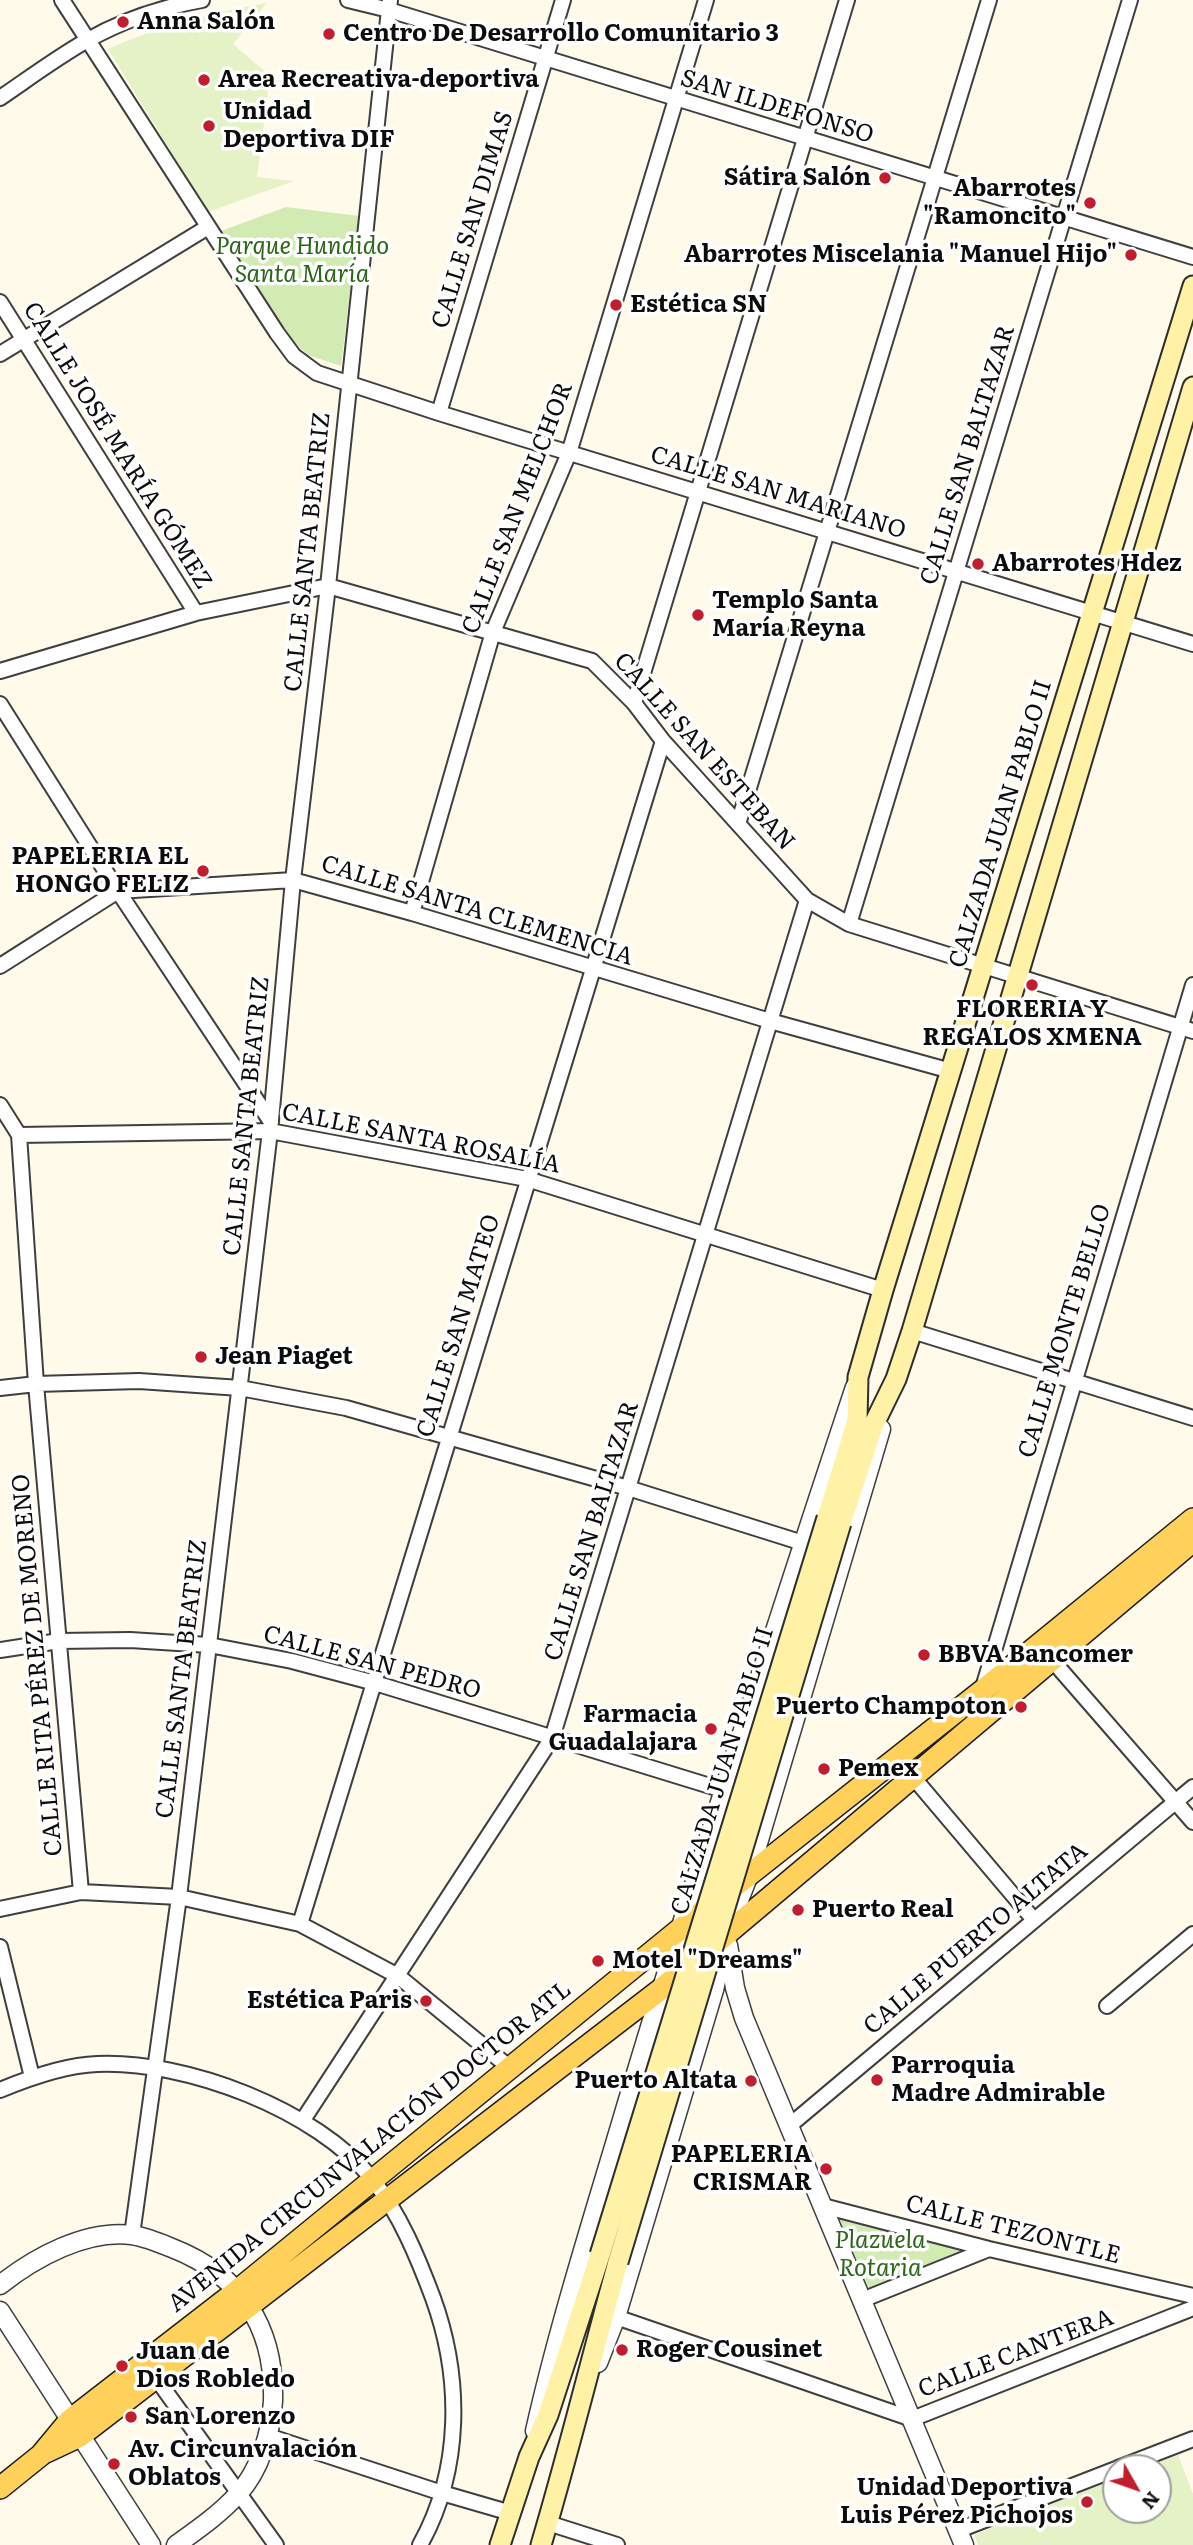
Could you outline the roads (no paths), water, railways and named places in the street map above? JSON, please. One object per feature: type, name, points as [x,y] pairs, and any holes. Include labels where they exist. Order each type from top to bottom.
[{"type":"main road","name":"CALZADA JUAN PABLO II","points":[[500,2545],[529,2457],[609,2258],[834,1521],[857,1420],[858,1377],[883,1290],[1193,286]]},
{"type":"main road","name":"CALZADA JUAN PABLO II","points":[[834,1521],[873,1426],[896,1379],[912,1331],[1193,387]]},
{"type":"main road","name":"AVENIDA CIRCUNVALACIÓN DOCTOR ATL","points":[[75,2428],[156,2378],[372,2179],[1193,1519]]},
{"type":"main road","name":"AVENIDA CIRCUNVALACIÓN DOCTOR ATL","points":[[75,2428],[244,2298],[387,2200],[660,1990],[1193,1541]]},
{"type":"main road","name":"CALZADA JUAN PABLO II","points":[[541,2545],[577,2421],[609,2258]]},
{"type":"main road","points":[[0,2488],[75,2428]]},
{"type":"street","name":"CALLE SAN MARIANO","points":[[62,0],[276,333],[294,356],[317,373],[439,414],[1193,644]]},
{"type":"street","points":[[0,98],[87,40],[162,10],[202,0]]},
{"type":"street","name":"SAN ILDEFONSO","points":[[348,0],[389,5],[545,59],[1193,257]]},
{"type":"street","name":"CALLE SAN DIMAS","points":[[439,414],[563,0]]},
{"type":"street","name":"CALLE SAN MELCHOR","points":[[412,914],[494,632],[569,453],[706,0]]},
{"type":"street","points":[[634,703],[847,0]]},
{"type":"street","points":[[738,824],[989,0]]},
{"type":"street","name":"CALLE SAN BALTAZAR","points":[[849,924],[1130,0]]},
{"type":"street","name":"CALLE SANTA BEATRIZ","points":[[132,2235],[179,1898],[271,1126],[293,880],[328,586],[389,5]]},
{"type":"street","points":[[0,354],[208,227]]},
{"type":"street","name":"CALLE JOSÉ MARÍA GÓMEZ","points":[[0,302],[196,613]]},
{"type":"street","name":"CALLE SAN ESTEBAN","points":[[0,671],[196,613],[328,586],[592,661],[634,703],[663,741],[807,900],[849,924],[1187,1029]]},
{"type":"street","points":[[0,704],[271,1126]]},
{"type":"street","name":"CALLE SAN MATEO","points":[[300,1924],[663,741]]},
{"type":"street","name":"CALLE SANTA CLEMENCIA","points":[[0,966],[118,891],[293,880],[593,970],[951,1071]]},
{"type":"street","name":"CALLE SAN BALTAZAR","points":[[303,2120],[552,1738],[807,900]]},
{"type":"street","name":"CALLE MONTE BELLO","points":[[982,1691],[1073,1381],[1187,1029],[1193,985]]},
{"type":"street","name":"CALLE RITA PÉREZ DE MORENO","points":[[0,1105],[19,1135],[36,1384],[81,1892]]},
{"type":"street","name":"CALLE SANTA ROSALÍA","points":[[19,1135],[271,1126],[527,1179],[883,1290]]},
{"type":"street","points":[[912,1331],[1193,1418]]},
{"type":"street","name":"CALZADA JUAN PABLO II","points":[[529,2457],[551,2361],[660,1990],[858,1377]]},
{"type":"street","name":"CALZADA JUAN PABLO II","points":[[577,2421],[615,2317],[714,1990],[726,1934],[748,1877],[896,1379]]},
{"type":"street","points":[[0,1388],[36,1384],[139,1381],[240,1388],[346,1408],[628,1488],[803,1543]]},
{"type":"street","name":"CALLE SAN PEDRO","points":[[0,1650],[59,1641],[130,1640],[209,1645],[292,1661],[374,1683],[723,1790]]},
{"type":"street","points":[[1052,1660],[1193,1822]]},
{"type":"street","points":[[913,1777],[1034,1920]]},
{"type":"street","name":"CALLE PUERTO ALTATA","points":[[789,2126],[1193,1787]]},
{"type":"street","points":[[708,1836],[713,1844],[731,1853],[741,1853],[758,1842]]},
{"type":"street","points":[[0,1909],[81,1892],[179,1898],[300,1924],[398,1976],[510,2068]]},
{"type":"street","points":[[726,1934],[738,2002],[961,2537],[1102,2475]]},
{"type":"street","points":[[1107,2006],[1193,1934]]},
{"type":"street","points":[[0,1947],[32,2077]]},
{"type":"street","points":[[647,2037],[665,2030],[675,2032],[683,2036],[694,2052]]},
{"type":"street","points":[[0,2090],[32,2077],[96,2064],[155,2067],[235,2088],[303,2120],[342,2149],[372,2179],[387,2200],[421,2265],[444,2329],[452,2370],[454,2409],[448,2467],[442,2493],[420,2545]]},
{"type":"street","name":"CALLE TEZONTLE","points":[[822,2206],[989,2249],[1193,2296]]},
{"type":"street","points":[[0,2285],[15,2273],[69,2244],[112,2235],[132,2235],[187,2254],[217,2272],[244,2298],[266,2339],[272,2365],[272,2412],[268,2436],[239,2493],[176,2545]]},
{"type":"street","points":[[862,2300],[989,2249]]},
{"type":"street","name":"CALLE CANTERA","points":[[615,2317],[912,2419],[1193,2308]]},
{"type":"street","points":[[0,2311],[152,2545]]},
{"type":"street","points":[[156,2378],[276,2545]]},
{"type":"street","points":[[268,2436],[511,2513]]},
{"type":"street","points":[[1159,2454],[1192,2443]]},
{"type":"street","points":[[548,2524],[617,2545]]},
{"type":"place","name":"Anna Salón","points":[[123,22]]},
{"type":"place","name":"Centro De Desarrollo Comunitario 3","points":[[329,34]]},
{"type":"place","name":"Area Recreativa-deportiva","points":[[204,80]]},
{"type":"place","name":"Unidad Deportiva DIF","points":[[209,126]]},
{"type":"place","name":"Sátira Salón","points":[[885,178]]},
{"type":"place","name":"Abarrotes \"Ramoncito\"","points":[[1090,203]]},
{"type":"place","name":"Abarrotes Miscelania \"Manuel Hijo\"","points":[[1131,255]]},
{"type":"place","name":"Estética SN","points":[[616,305]]},
{"type":"place","name":"Abarrotes Hdez","points":[[978,564]]},
{"type":"place","name":"Templo Santa María Reyna","points":[[698,615]]},
{"type":"place","name":"PAPELERIA EL HONGO FELIZ","points":[[203,871]]},
{"type":"place","name":"FLORERIA Y REGALOS XMENA","points":[[1032,985]]},
{"type":"place","name":"Jean Piaget","points":[[201,1357]]},
{"type":"place","name":"BBVA Bancomer","points":[[924,1655]]},
{"type":"place","name":"Puerto Champoton","points":[[1021,1707]]},
{"type":"place","name":"Farmacia Guadalajara","points":[[711,1729]]},
{"type":"place","name":"Pemex","points":[[824,1769]]},
{"type":"place","name":"Puerto Real","points":[[798,1910]]},
{"type":"place","name":"Motel \"Dreams\"","points":[[598,1961]]},
{"type":"place","name":"Estética Paris","points":[[426,2001]]},
{"type":"place","name":"Parroquia Madre Admirable","points":[[877,2080]]},
{"type":"place","name":"Puerto Altata","points":[[751,2081]]},
{"type":"place","name":"PAPELERIA CRISMAR","points":[[826,2169]]},
{"type":"place","name":"Roger Cousinet","points":[[622,2350]]},
{"type":"place","name":"Juan de Dios Robledo","points":[[122,2366]]},
{"type":"place","name":"San Lorenzo","points":[[131,2417]]},
{"type":"place","name":"Av. Circunvalación Oblatos","points":[[114,2464]]},
{"type":"place","name":"Unidad Deportiva Luis Pérez Pichojos","points":[[1087,2502]]},
{"type":"park label","name":"Parque Hundido Santa María","points":[[302,261]]},
{"type":"park label","name":"Plazuela Rotaria","points":[[880,2255]]}]
